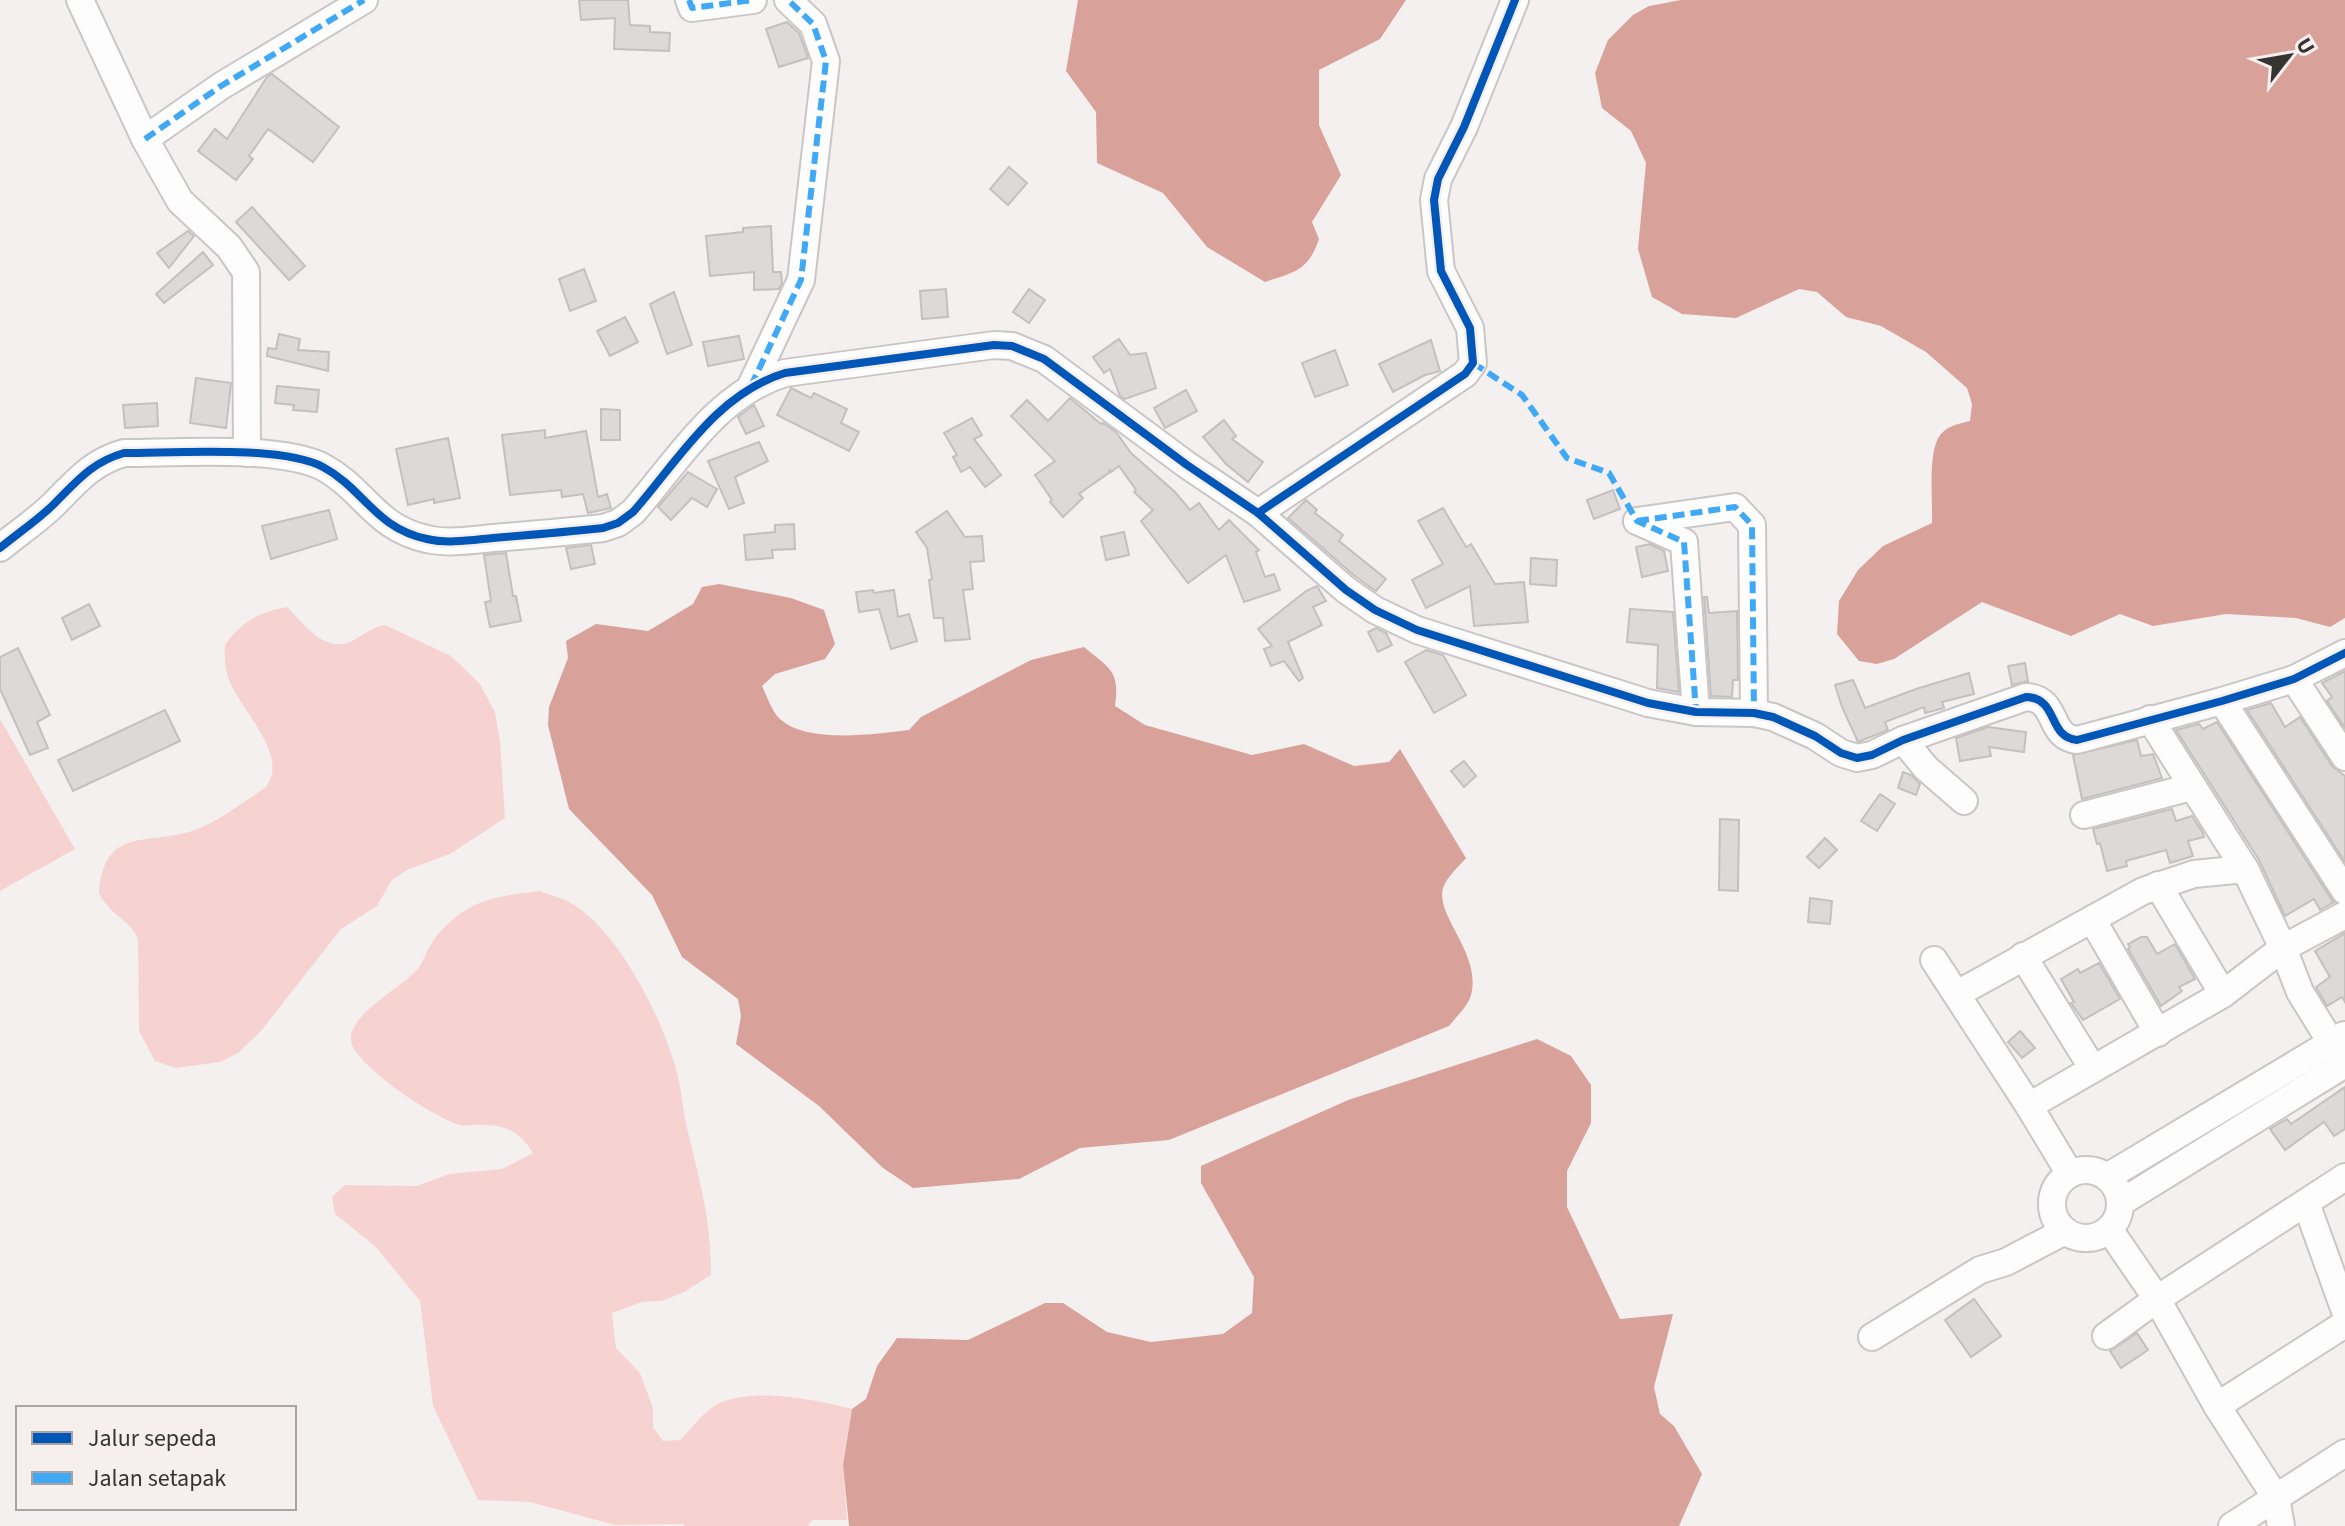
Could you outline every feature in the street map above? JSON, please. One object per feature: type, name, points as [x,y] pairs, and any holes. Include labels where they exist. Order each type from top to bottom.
[{"type":"street","points":[[80,0],[145,139],[180,201],[229,247],[246,272],[247,453]]},
{"type":"street","points":[[145,139],[221,86],[364,0]]},
{"type":"street","points":[[689,0],[692,8],[753,0]]},
{"type":"street","points":[[751,386],[801,280],[826,61],[813,24],[788,0]]},
{"type":"street","points":[[1258,513],[1465,374],[1473,363],[1470,328],[1441,271],[1434,200],[1438,179],[1464,127],[1515,0]]},
{"type":"street","points":[[0,548],[52,506],[80,475],[108,457],[124,453],[271,454],[322,466],[390,525],[428,540],[464,540],[603,528],[618,523],[633,512],[706,424],[751,386],[785,373],[994,345],[1012,346],[1044,359],[1258,513],[1346,590],[1395,621],[1648,703],[1696,712],[1754,713],[1791,724],[1841,753],[1857,758],[2026,697],[2036,697],[2045,703],[2061,734],[2067,739],[2077,740],[2294,679],[2345,653]]},
{"type":"street","points":[[1696,712],[1684,542],[1637,521],[1735,507],[1752,525],[1754,713]]},
{"type":"street","points":[[2294,679],[2345,757]]},
{"type":"street","points":[[2222,701],[2345,891]]},
{"type":"street","points":[[2150,719],[2245,869],[2283,948],[2300,992],[2342,1054]]},
{"type":"street","points":[[1903,740],[1926,768],[1964,801]]},
{"type":"street","points":[[2084,815],[2192,787]]},
{"type":"street","points":[[1957,994],[2158,885],[2194,874],[2245,869]]},
{"type":"street","points":[[2158,885],[2223,994]]},
{"type":"street","points":[[2029,1106],[2223,994],[2283,948],[2345,915]]},
{"type":"street","points":[[2092,919],[2158,1033]]},
{"type":"street","points":[[2023,956],[2093,1069]]},
{"type":"street","points":[[1934,960],[2070,1174]]},
{"type":"street","points":[[2107,1177],[2342,1054]]},
{"type":"street","points":[[2120,1203],[2342,1054]]},
{"type":"street","points":[[2089,1170],[2107,1177],[2114,1184],[2120,1203],[2115,1221],[2101,1235],[2082,1238],[2059,1223],[2052,1196],[2062,1179],[2070,1174],[2089,1170]]},
{"type":"street","points":[[2106,1336],[2157,1299],[2345,1177]]},
{"type":"street","points":[[2306,1203],[2345,1311]]},
{"type":"street","points":[[1872,1337],[1980,1270],[2006,1262],[2059,1223]]},
{"type":"street","points":[[2109,1229],[2157,1299],[2217,1406],[2276,1498],[2281,1526]]},
{"type":"street","points":[[2217,1406],[2345,1324]]},
{"type":"street","points":[[2232,1526],[2345,1453]]},
{"type":"shaded area","points":[[1078,0],[1406,0],[1380,39],[1319,70],[1319,125],[1341,175],[1312,222],[1319,239],[1305,264],[1265,282],[1207,247],[1163,193],[1097,163],[1096,112],[1066,71]]},
{"type":"shaded area","points":[[1681,0],[2345,0],[2345,618],[2330,627],[2296,618],[2226,614],[2153,626],[2120,614],[2071,636],[1982,602],[1894,659],[1877,664],[1859,661],[1837,634],[1839,601],[1858,570],[1883,546],[1932,523],[1932,464],[1937,442],[1947,429],[1970,421],[1972,404],[1967,388],[1926,352],[1881,326],[1846,317],[1817,292],[1799,289],[1736,318],[1682,314],[1652,297],[1638,249],[1646,163],[1631,131],[1602,108],[1595,73],[1608,40],[1633,15],[1649,6]]},
{"type":"shaded area","points":[[719,584],[791,598],[824,610],[835,644],[825,659],[775,674],[762,686],[780,719],[807,732],[842,735],[909,730],[921,717],[1031,660],[1084,647],[1111,671],[1116,685],[1115,706],[1145,725],[1252,755],[1304,744],[1354,766],[1389,762],[1400,749],[1466,858],[1445,884],[1442,899],[1470,965],[1473,980],[1467,1003],[1449,1026],[1169,1140],[1080,1148],[1019,1179],[913,1188],[883,1168],[819,1106],[736,1044],[741,1016],[738,999],[682,957],[652,895],[569,809],[548,725],[549,707],[568,658],[566,641],[596,624],[648,631],[693,604],[702,587]]},
{"type":"shaded area","points":[[287,607],[315,635],[331,643],[350,642],[385,625],[451,656],[480,684],[495,712],[505,818],[450,854],[409,869],[392,880],[377,906],[341,929],[261,1031],[238,1053],[220,1062],[176,1068],[155,1061],[139,1031],[138,939],[99,893],[103,871],[119,847],[195,830],[265,788],[272,775],[272,761],[268,747],[228,677],[225,645],[252,619]]},
{"type":"shaded area","points":[[0,719],[75,849],[0,891]]},
{"type":"shaded area","points":[[540,891],[569,902],[588,915],[623,956],[639,981],[664,1034],[679,1081],[707,1217],[711,1275],[662,1301],[642,1302],[612,1313],[616,1348],[640,1373],[653,1408],[653,1427],[663,1441],[680,1440],[711,1408],[730,1399],[747,1396],[784,1396],[852,1409],[843,1465],[847,1520],[812,1520],[808,1526],[615,1525],[530,1502],[478,1500],[433,1406],[420,1301],[376,1247],[335,1214],[332,1197],[345,1185],[417,1186],[449,1174],[502,1169],[533,1153],[510,1130],[496,1126],[460,1125],[416,1102],[367,1064],[351,1041],[357,1022],[415,972],[434,940],[452,920],[486,901]]},
{"type":"shaded area","points":[[1537,1039],[1571,1056],[1591,1085],[1591,1123],[1567,1171],[1567,1207],[1620,1319],[1673,1314],[1654,1387],[1660,1414],[1674,1426],[1702,1474],[1679,1526],[849,1526],[843,1465],[852,1409],[866,1399],[877,1366],[897,1338],[968,1340],[1045,1303],[1063,1303],[1107,1332],[1151,1342],[1223,1334],[1252,1313],[1254,1277],[1201,1183],[1201,1166],[1348,1100]]},
{"type":"building","points":[[579,0],[628,0],[630,25],[650,26],[650,32],[670,33],[669,51],[614,49],[615,18],[581,20]]},
{"type":"building","points":[[787,22],[799,33],[808,58],[779,67],[766,29]]},
{"type":"building","points":[[272,74],[339,127],[313,162],[268,129],[249,156],[253,159],[236,180],[198,151],[215,129],[227,139],[267,77]]},
{"type":"building","points":[[1009,167],[1027,183],[1008,205],[990,189]]},
{"type":"building","points":[[252,207],[305,266],[289,280],[236,222]]},
{"type":"building","points":[[771,226],[773,272],[781,272],[779,289],[754,290],[754,272],[710,276],[706,236]]},
{"type":"building","points":[[188,231],[194,236],[169,268],[157,253]]},
{"type":"building","points":[[203,252],[213,265],[164,303],[156,294]]},
{"type":"building","points":[[584,269],[596,301],[570,311],[559,279]]},
{"type":"building","points":[[946,289],[948,317],[922,319],[920,291]]},
{"type":"building","points":[[1029,289],[1045,300],[1029,323],[1013,312]]},
{"type":"building","points":[[674,292],[692,345],[667,354],[650,304]]},
{"type":"building","points":[[625,317],[638,342],[610,356],[597,331]]},
{"type":"building","points":[[279,334],[300,339],[298,350],[329,352],[328,371],[267,356],[268,348],[276,349]]},
{"type":"building","points":[[739,336],[744,359],[708,366],[703,342]]},
{"type":"building","points":[[1119,339],[1130,355],[1146,353],[1156,388],[1125,399],[1120,396],[1110,369],[1104,373],[1093,357]]},
{"type":"building","points":[[1431,340],[1440,371],[1425,375],[1393,392],[1379,364]]},
{"type":"building","points":[[1335,350],[1348,385],[1315,397],[1302,363]]},
{"type":"building","points":[[196,378],[231,383],[226,428],[190,423]]},
{"type":"building","points":[[277,386],[319,390],[317,412],[293,410],[294,405],[275,403]]},
{"type":"building","points":[[791,388],[811,398],[814,393],[847,409],[841,423],[859,432],[849,451],[777,415]]},
{"type":"building","points":[[1186,390],[1197,411],[1165,428],[1154,408]]},
{"type":"building","points":[[1070,398],[1101,424],[1116,432],[1131,453],[1175,492],[1190,510],[1199,503],[1219,530],[1229,520],[1259,550],[1256,552],[1265,577],[1274,574],[1280,590],[1244,602],[1226,555],[1188,583],[1141,521],[1153,510],[1134,492],[1136,490],[1119,466],[1111,472],[1109,469],[1110,472],[1079,494],[1083,498],[1063,517],[1050,502],[1052,500],[1035,475],[1055,461],[1011,416],[1027,400],[1048,421]]},
{"type":"building","points":[[157,403],[158,426],[125,428],[123,405]]},
{"type":"building","points":[[754,405],[764,426],[746,434],[738,417]]},
{"type":"building","points":[[601,409],[620,410],[620,440],[601,440]]},
{"type":"building","points":[[972,418],[982,435],[974,439],[1001,475],[985,487],[970,467],[961,472],[953,457],[957,455],[944,433]]},
{"type":"building","points":[[1224,420],[1236,436],[1232,439],[1263,462],[1248,482],[1226,464],[1203,437]]},
{"type":"building","points":[[545,430],[545,438],[586,431],[598,497],[607,494],[611,508],[588,513],[583,494],[562,497],[561,490],[510,495],[502,435]]},
{"type":"building","points":[[448,438],[460,498],[434,503],[434,499],[408,505],[396,449]]},
{"type":"building","points":[[759,442],[768,461],[735,477],[744,503],[729,509],[708,461]]},
{"type":"building","points":[[688,472],[717,489],[707,507],[692,498],[671,520],[658,507]]},
{"type":"building","points":[[1613,490],[1620,509],[1594,519],[1587,500]]},
{"type":"building","points":[[1306,500],[1317,510],[1315,513],[1343,535],[1339,541],[1386,579],[1376,591],[1288,518]]},
{"type":"building","points":[[1443,508],[1466,547],[1471,544],[1495,584],[1524,582],[1528,622],[1474,626],[1470,586],[1426,608],[1412,580],[1443,564],[1418,521]]},
{"type":"building","points":[[329,510],[337,539],[271,559],[262,526]]},
{"type":"building","points":[[947,511],[965,537],[982,536],[984,561],[970,562],[973,589],[963,590],[970,639],[945,641],[943,618],[934,618],[927,548],[916,532]]},
{"type":"building","points":[[794,524],[795,549],[772,550],[773,558],[746,560],[744,535],[775,532],[775,525]]},
{"type":"building","points":[[1124,532],[1129,555],[1106,560],[1101,537]]},
{"type":"building","points":[[1650,544],[1664,551],[1668,571],[1642,577],[1636,547]]},
{"type":"building","points":[[591,545],[595,564],[571,569],[566,548]]},
{"type":"building","points":[[506,553],[513,596],[516,596],[521,621],[490,627],[485,602],[491,601],[484,555]]},
{"type":"building","points":[[1531,558],[1557,560],[1556,586],[1530,584]]},
{"type":"building","points":[[1317,586],[1326,601],[1313,607],[1322,625],[1288,642],[1303,678],[1299,681],[1284,661],[1271,666],[1264,649],[1272,646],[1258,629],[1306,591]]},
{"type":"building","points":[[873,590],[874,593],[894,590],[898,617],[909,614],[917,641],[891,649],[879,609],[859,612],[856,592]]},
{"type":"building","points":[[1704,597],[1707,597],[1709,613],[1737,611],[1738,680],[1733,680],[1732,697],[1711,696]]},
{"type":"building","points":[[89,604],[100,626],[72,640],[62,618]]},
{"type":"building","points":[[1630,609],[1673,612],[1679,692],[1657,688],[1658,645],[1627,642]]},
{"type":"building","points":[[1376,628],[1386,633],[1392,645],[1378,652],[1368,632]]},
{"type":"building","points":[[18,648],[50,715],[37,722],[48,748],[30,755],[0,689],[0,657]]},
{"type":"building","points":[[1426,650],[1443,655],[1466,695],[1434,713],[1405,662]]},
{"type":"building","points":[[2025,663],[2028,681],[2012,685],[2008,666]]},
{"type":"building","points":[[2345,671],[2345,728],[2327,701],[2332,697],[2322,683]]},
{"type":"building","points":[[1969,673],[1974,694],[1942,702],[1944,708],[1925,713],[1924,707],[1885,722],[1888,730],[1858,742],[1835,685],[1853,680],[1865,708]]},
{"type":"building","points":[[2271,703],[2285,727],[2300,717],[2332,766],[2345,776],[2345,862],[2247,710]]},
{"type":"building","points":[[165,710],[180,741],[73,791],[58,760]]},
{"type":"building","points":[[2217,722],[2334,902],[2320,910],[2314,899],[2285,916],[2259,860],[2176,730],[2199,724],[2203,729]]},
{"type":"building","points":[[1988,727],[2026,732],[2024,752],[1989,747],[1991,756],[1960,761],[1956,738]]},
{"type":"building","points":[[2137,740],[2141,756],[2153,754],[2162,778],[2082,799],[2073,755]]},
{"type":"building","points":[[1464,761],[1476,776],[1464,787],[1451,771]]},
{"type":"building","points":[[1903,772],[1920,784],[1916,795],[1898,788]]},
{"type":"building","points":[[1880,794],[1895,804],[1877,831],[1861,821]]},
{"type":"building","points":[[2172,809],[2176,821],[2192,816],[2203,833],[2204,837],[2188,841],[2193,856],[2170,863],[2166,850],[2126,861],[2127,866],[2107,871],[2093,829]]},
{"type":"building","points":[[1720,819],[1739,820],[1738,891],[1719,890]]},
{"type":"building","points":[[1825,838],[1837,850],[1819,868],[1807,857]]},
{"type":"building","points":[[1810,898],[1832,901],[1830,924],[1808,922]]},
{"type":"building","points":[[2345,933],[2345,1002],[2342,997],[2327,1006],[2316,987],[2330,977],[2315,951]]},
{"type":"building","points":[[2147,937],[2157,954],[2175,944],[2195,979],[2179,987],[2182,991],[2161,1006],[2128,949],[2128,944]]},
{"type":"building","points":[[2099,963],[2120,999],[2083,1020],[2071,1003],[2074,1002],[2061,979],[2078,969],[2080,973]]},
{"type":"building","points":[[2020,1031],[2035,1048],[2022,1058],[2008,1042]]},
{"type":"building","points":[[2345,1087],[2345,1129],[2334,1136],[2324,1122],[2285,1150],[2270,1129],[2287,1119],[2291,1124]]},
{"type":"building","points":[[1974,1299],[2001,1336],[1971,1357],[1945,1320]]},
{"type":"building","points":[[2137,1333],[2148,1350],[2121,1368],[2110,1351]]},
{"type":"marked path","points":[[145,139],[221,86],[364,0]]},
{"type":"marked path","points":[[689,0],[692,8],[753,0]]},
{"type":"marked path","points":[[751,386],[801,280],[826,61],[813,24],[788,0]]},
{"type":"marked path","points":[[1473,363],[1522,395],[1567,458],[1609,473],[1637,521],[1684,542],[1696,712]]},
{"type":"marked path","points":[[1637,521],[1735,507],[1752,525],[1754,713]]},
{"type":"cycle path","points":[[1258,513],[1465,374],[1473,363],[1470,328],[1441,271],[1434,200],[1438,179],[1464,127],[1515,0]]},
{"type":"cycle path","points":[[0,548],[48,510],[86,473],[124,453],[255,453],[304,460],[337,476],[395,526],[427,539],[468,541],[603,528],[618,523],[633,512],[700,431],[738,396],[761,383],[785,373],[994,345],[1012,346],[1044,359],[1187,465],[1258,513],[1346,590],[1375,610],[1417,630],[1648,703],[1696,712],[1754,713],[1773,717],[1815,736],[1841,753],[1857,758],[2026,697],[2044,704],[2061,732],[2077,740],[2294,679],[2345,653]]}]
